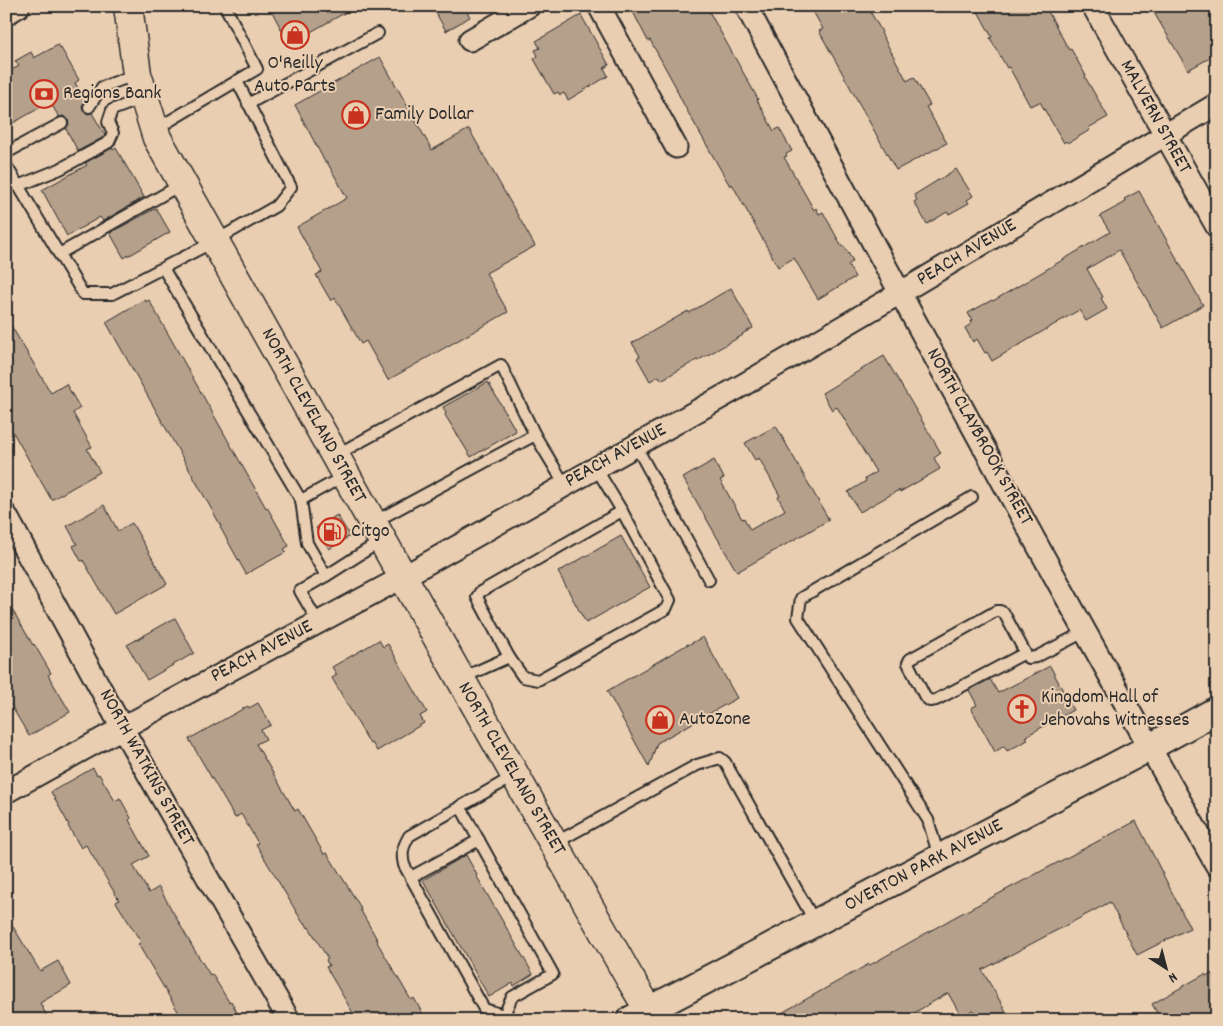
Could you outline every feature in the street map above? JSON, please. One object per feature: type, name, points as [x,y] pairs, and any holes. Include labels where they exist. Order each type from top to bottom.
[{"type":"main road","name":"NORTH CLEVELAND STREET","points":[[128,6],[141,86],[157,138],[554,844],[644,1016]]},
{"type":"street","points":[[6,14],[20,6]]},
{"type":"street","points":[[470,40],[529,6]]},
{"type":"street","points":[[599,6],[676,147]]},
{"type":"street","name":"NORTH CLAYBROOK STREET","points":[[746,6],[900,294],[1217,866]]},
{"type":"street","name":"MALVERN STREET","points":[[1093,6],[1217,227]]},
{"type":"street","name":"PEACH AVENUE","points":[[6,792],[403,577],[636,446],[900,294],[1164,134],[1217,104]]},
{"type":"street","name":"NORTH WATKINS STREET","points":[[6,515],[122,728],[288,1020]]},
{"type":"street","name":"OVERTON PARK AVENUE","points":[[644,1016],[1217,710]]},
{"type":"lane","points":[[155,130],[258,68],[225,6]]},
{"type":"lane","points":[[248,104],[378,33]]},
{"type":"lane","points":[[7,169],[83,294],[112,294],[215,242],[276,206],[291,187],[237,81]]},
{"type":"lane","points":[[89,107],[102,87],[141,86]]},
{"type":"lane","points":[[18,186],[60,169],[108,142],[113,133],[108,122],[112,110],[141,86]]},
{"type":"lane","points":[[6,153],[62,123]]},
{"type":"lane","points":[[59,254],[183,184]]},
{"type":"lane","points":[[163,268],[301,500],[307,543],[326,576]]},
{"type":"lane","points":[[301,500],[340,465],[501,365],[535,435],[565,486]]},
{"type":"lane","points":[[318,622],[300,591],[326,576],[377,531],[535,435]]},
{"type":"lane","points":[[636,446],[709,580]]},
{"type":"lane","points":[[596,468],[622,511],[670,600],[666,609],[538,680],[523,677],[508,657],[476,597],[480,592],[622,511]]},
{"type":"lane","points":[[939,858],[928,820],[798,618],[801,598],[972,496]]},
{"type":"lane","points":[[1025,653],[936,700],[930,701],[924,697],[908,664],[910,659],[996,611],[1004,613],[1028,658],[1036,657],[1086,631]]},
{"type":"lane","points":[[460,678],[508,657]]},
{"type":"lane","points":[[554,844],[697,765],[720,758],[725,762],[816,923]]},
{"type":"lane","points":[[460,806],[554,974],[512,997],[505,1018],[484,1009],[404,865],[402,855],[409,836],[460,806],[515,775]]},
{"type":"lane","points":[[411,877],[479,840]]},
{"type":"building","name":"O'Reilly Auto Parts","points":[[269,6],[357,6],[289,44]]},
{"type":"building","points":[[432,6],[464,6],[470,17],[446,31]]},
{"type":"building","points":[[630,6],[706,6],[774,131],[779,128],[792,151],[784,157],[814,210],[816,208],[819,214],[823,212],[842,247],[844,246],[853,261],[848,265],[855,277],[818,299],[794,258],[778,267],[732,184],[730,186],[685,107],[677,89],[650,40],[648,41]]},
{"type":"building","points":[[810,6],[867,6],[907,81],[914,77],[930,105],[926,107],[947,143],[896,170],[819,31],[823,29]]},
{"type":"building","points":[[975,6],[1045,6],[1108,117],[1088,128],[1090,130],[1068,143],[1066,141],[1064,143],[1040,102],[1030,106],[1009,67],[1007,68],[990,38],[992,37]]},
{"type":"building","points":[[1150,6],[1209,6],[1217,22],[1217,54],[1188,70]]},
{"type":"building","points":[[581,15],[609,65],[604,68],[608,76],[568,100],[564,93],[560,95],[558,92],[554,94],[534,59],[538,56],[535,50],[540,48],[536,41]]},
{"type":"building","name":"Regions Bank","points":[[58,45],[79,80],[75,83],[85,100],[82,106],[83,111],[88,114],[92,113],[105,135],[78,151],[66,129],[69,124],[68,119],[63,116],[59,117],[50,102],[6,127],[6,73],[19,66],[15,61],[31,52],[34,58]]},
{"type":"building","points":[[380,57],[432,150],[469,129],[535,246],[486,273],[508,312],[388,380],[366,341],[361,344],[335,298],[331,301],[316,275],[322,272],[297,227],[347,198],[327,162],[325,162],[295,105]]},
{"type":"building","points":[[112,148],[113,150],[116,148],[144,197],[103,221],[100,217],[67,236],[42,190],[87,165],[85,163]]},
{"type":"building","points":[[956,169],[973,196],[967,200],[969,203],[949,214],[947,212],[927,224],[914,202],[917,200],[914,195]]},
{"type":"building","points":[[1139,191],[1203,305],[1163,328],[1119,250],[1087,269],[1103,297],[1101,298],[1107,309],[1086,321],[1079,310],[992,361],[977,339],[973,342],[965,328],[971,324],[970,321],[972,320],[968,313],[993,301],[1110,232],[1100,216],[1126,202],[1124,199]]},
{"type":"building","points":[[156,208],[170,232],[124,258],[110,233]]},
{"type":"building","points":[[731,288],[753,328],[661,380],[659,376],[650,381],[637,358],[640,356],[632,343]]},
{"type":"building","points":[[145,299],[146,302],[149,300],[289,546],[284,549],[286,552],[246,574],[106,322]]},
{"type":"building","points":[[6,317],[51,393],[66,384],[80,408],[73,413],[92,447],[87,449],[100,472],[53,499],[51,499],[6,420]]},
{"type":"building","points":[[884,356],[941,453],[934,458],[940,469],[860,512],[848,492],[866,481],[865,479],[876,472],[837,407],[832,410],[822,393]]},
{"type":"building","points":[[488,382],[516,431],[471,457],[445,415],[443,407]]},
{"type":"building","points":[[776,426],[829,520],[737,572],[683,478],[714,460],[724,478],[720,480],[750,530],[785,510],[778,497],[780,496],[759,458],[755,460],[745,443]]},
{"type":"building","points":[[104,505],[118,531],[132,523],[167,584],[114,614],[83,560],[81,561],[73,546],[77,544],[67,526]]},
{"type":"building","points":[[337,515],[350,536],[329,549],[316,528]]},
{"type":"building","points":[[621,536],[650,587],[586,623],[558,572]]},
{"type":"building","points":[[6,599],[51,673],[48,675],[70,712],[29,736],[6,697]]},
{"type":"building","points":[[175,618],[194,653],[147,680],[127,645]]},
{"type":"building","name":"AutoZone","points":[[703,637],[737,698],[657,743],[649,767],[607,691]]},
{"type":"building","points":[[379,640],[383,647],[388,644],[427,712],[420,716],[424,723],[377,751],[372,743],[370,744],[332,678],[337,675],[332,667]]},
{"type":"building","name":"Kingdom Hall of Jehovahs Witnesses","points":[[1050,666],[1073,710],[1026,736],[1028,740],[1007,751],[1004,746],[995,752],[971,708],[977,705],[969,690],[990,679],[998,693]]},
{"type":"building","points":[[258,703],[271,725],[261,730],[266,739],[256,744],[295,811],[298,809],[324,854],[327,853],[361,908],[377,942],[411,1000],[414,998],[426,1020],[357,1020],[326,967],[329,966],[326,960],[328,959],[309,927],[305,922],[303,923],[256,844],[258,843],[241,814],[235,818],[189,739],[248,706],[249,708]]},
{"type":"building","points":[[93,768],[97,775],[99,774],[115,801],[120,798],[131,818],[129,820],[149,856],[133,865],[149,893],[159,887],[192,946],[229,1002],[231,1001],[241,1020],[183,1020],[138,944],[141,942],[116,902],[119,900],[86,845],[81,848],[68,826],[51,792]]},
{"type":"building","points":[[1136,821],[1190,928],[1137,955],[1110,902],[982,970],[1011,1020],[978,1020],[973,1010],[961,1016],[948,993],[902,1020],[769,1020],[953,918]]},
{"type":"building","points":[[466,855],[533,974],[514,986],[513,983],[489,997],[423,880]]},
{"type":"building","points":[[6,915],[40,971],[58,961],[71,985],[40,1003],[49,1020],[6,1020]]},
{"type":"building","points":[[1212,973],[1217,982],[1217,1011],[1200,1020],[1161,1020],[1152,1004],[1205,974],[1206,976]]},
{"type":"place","name":"O'Reilly Auto Parts","points":[[295,35]]},
{"type":"place","name":"Regions Bank","points":[[44,94]]},
{"type":"place","name":"Family Dollar","points":[[356,115]]},
{"type":"place","name":"Citgo","points":[[332,532]]},
{"type":"place","name":"Kingdom Hall of Jehovahs Witnesses","points":[[1022,709]]},
{"type":"place","name":"AutoZone","points":[[660,720]]}]
